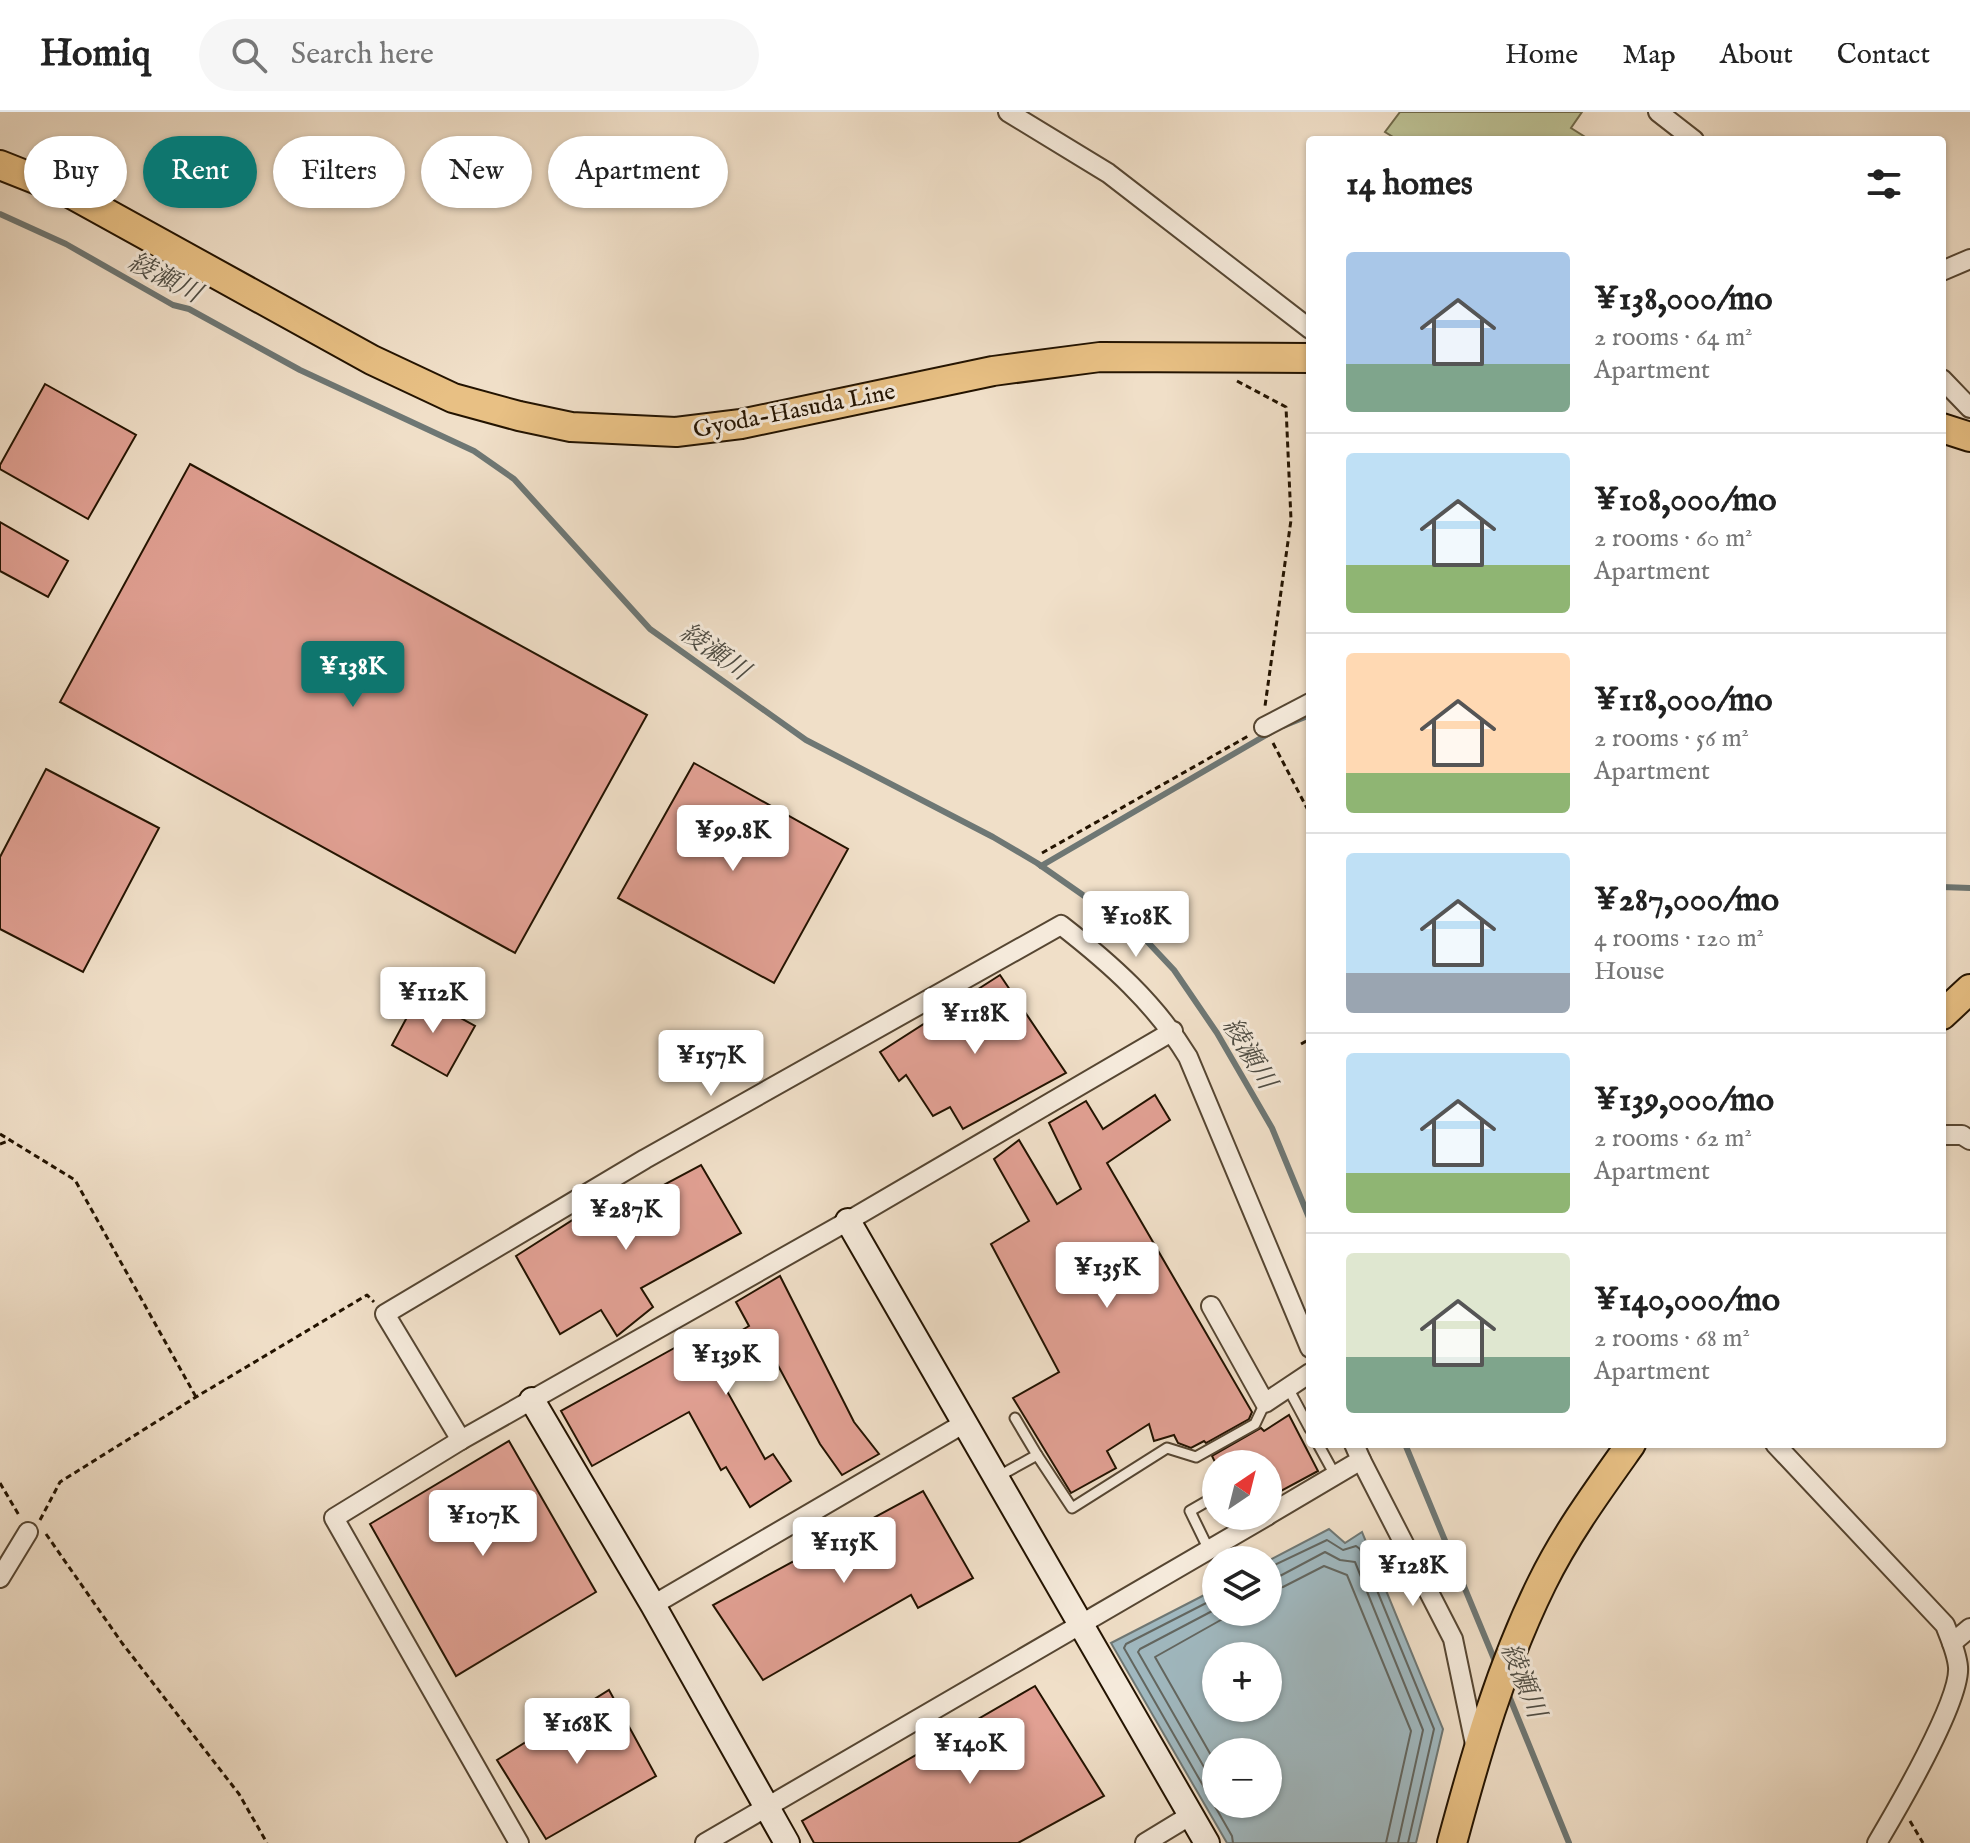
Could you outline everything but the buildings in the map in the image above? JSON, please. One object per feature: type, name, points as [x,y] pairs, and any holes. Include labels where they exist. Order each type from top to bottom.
[{"type":"main road","name":"Gyoda-Hasuda Line","points":[[0,165],[68,192],[372,360],[453,398],[571,427],[676,432],[741,424],[993,371],[1100,357],[1306,358]]},
{"type":"main road","points":[[1946,429],[1970,437]]},
{"type":"main road","points":[[1946,1011],[1970,989]]},
{"type":"main road","points":[[1452,1843],[1481,1740],[1511,1653],[1542,1582],[1562,1545],[1628,1448]]},
{"type":"street","points":[[1008,112],[1108,173],[1306,326]]},
{"type":"street","points":[[1658,112],[1682,119]]},
{"type":"street","points":[[1946,269],[1970,259]]},
{"type":"street","points":[[1946,383],[1970,408]]},
{"type":"street","points":[[1264,727],[1306,705]]},
{"type":"street","points":[[461,1440],[385,1314],[645,1159],[1061,925],[1109,962],[1147,999],[1173,1031],[1188,1057],[1306,1338]]},
{"type":"street","points":[[519,1843],[334,1518],[461,1440],[848,1221],[1173,1031]]},
{"type":"street","points":[[1946,1135],[1962,1135],[1970,1140]]},
{"type":"street","points":[[848,1221],[1207,1843]]},
{"type":"street","points":[[1211,1306],[1265,1403],[1306,1376]]},
{"type":"street","points":[[532,1400],[653,1605],[787,1843]]},
{"type":"street","points":[[653,1605],[963,1424]]},
{"type":"street","points":[[1779,1448],[1945,1625],[1959,1669],[1950,1703],[1877,1843]]},
{"type":"street","points":[[1282,1507],[1335,1475],[1357,1452],[1453,1639],[1481,1740]]},
{"type":"street","points":[[1216,1546],[1243,1530]]},
{"type":"street","points":[[0,1578],[28,1532]]},
{"type":"street","points":[[705,1843],[1202,1554]]},
{"type":"street","points":[[1952,1643],[1970,1628]]},
{"type":"street","points":[[1145,1843],[1191,1815]]},
{"type":"lane","points":[[1288,1388],[1306,1422]]},
{"type":"lane","points":[[1015,1418],[1072,1508],[1167,1448],[1196,1457],[1255,1424],[1265,1403]]},
{"type":"lane","points":[[1320,1448],[1335,1475]]},
{"type":"lane","points":[[995,1478],[1037,1455]]},
{"type":"lane","points":[[1202,1504],[1190,1511],[1207,1546]]},
{"type":"path","points":[[1232,379],[1286,407],[1291,520],[1265,700],[1264,727],[1306,806]]},
{"type":"path","points":[[1042,853],[1264,727]]},
{"type":"path","points":[[1301,1044],[1306,1041]]},
{"type":"path","points":[[0,1134],[75,1180],[196,1397]]},
{"type":"path","points":[[0,1144],[11,1140]]},
{"type":"path","points":[[267,1843],[239,1794],[122,1643],[38,1523],[60,1482],[196,1397],[367,1295],[385,1314]]},
{"type":"path","points":[[0,1483],[28,1532]]},
{"type":"path","points":[[1900,1804],[1923,1843]]},
{"type":"green space","points":[[1400,112],[1582,112],[1571,128],[1584,136],[1392,136],[1385,132]]},
{"type":"water","points":[[1329,1529],[1345,1543],[1362,1532],[1443,1729],[1416,1843],[1227,1843],[1212,1818],[1282,1818],[1282,1738],[1202,1738],[1202,1800],[1111,1643],[1202,1596],[1202,1626],[1282,1626],[1282,1554]]},
{"type":"waterway","name":"綾瀬川","points":[[0,214],[66,244],[173,305],[189,309],[300,370],[474,451],[514,479],[650,629],[806,740],[993,837],[1037,863],[1143,937],[1174,970],[1217,1033],[1272,1128],[1306,1210]]},
{"type":"waterway","points":[[1283,726],[1306,717]]},
{"type":"waterway","points":[[1041,866],[1273,731]]},
{"type":"waterway","points":[[1946,887],[1970,888]]},
{"type":"waterway","name":"綾瀬川","points":[[1407,1448],[1497,1666]]},
{"type":"waterway","name":"綾瀬川","points":[[1507,1691],[1569,1843]]}]
